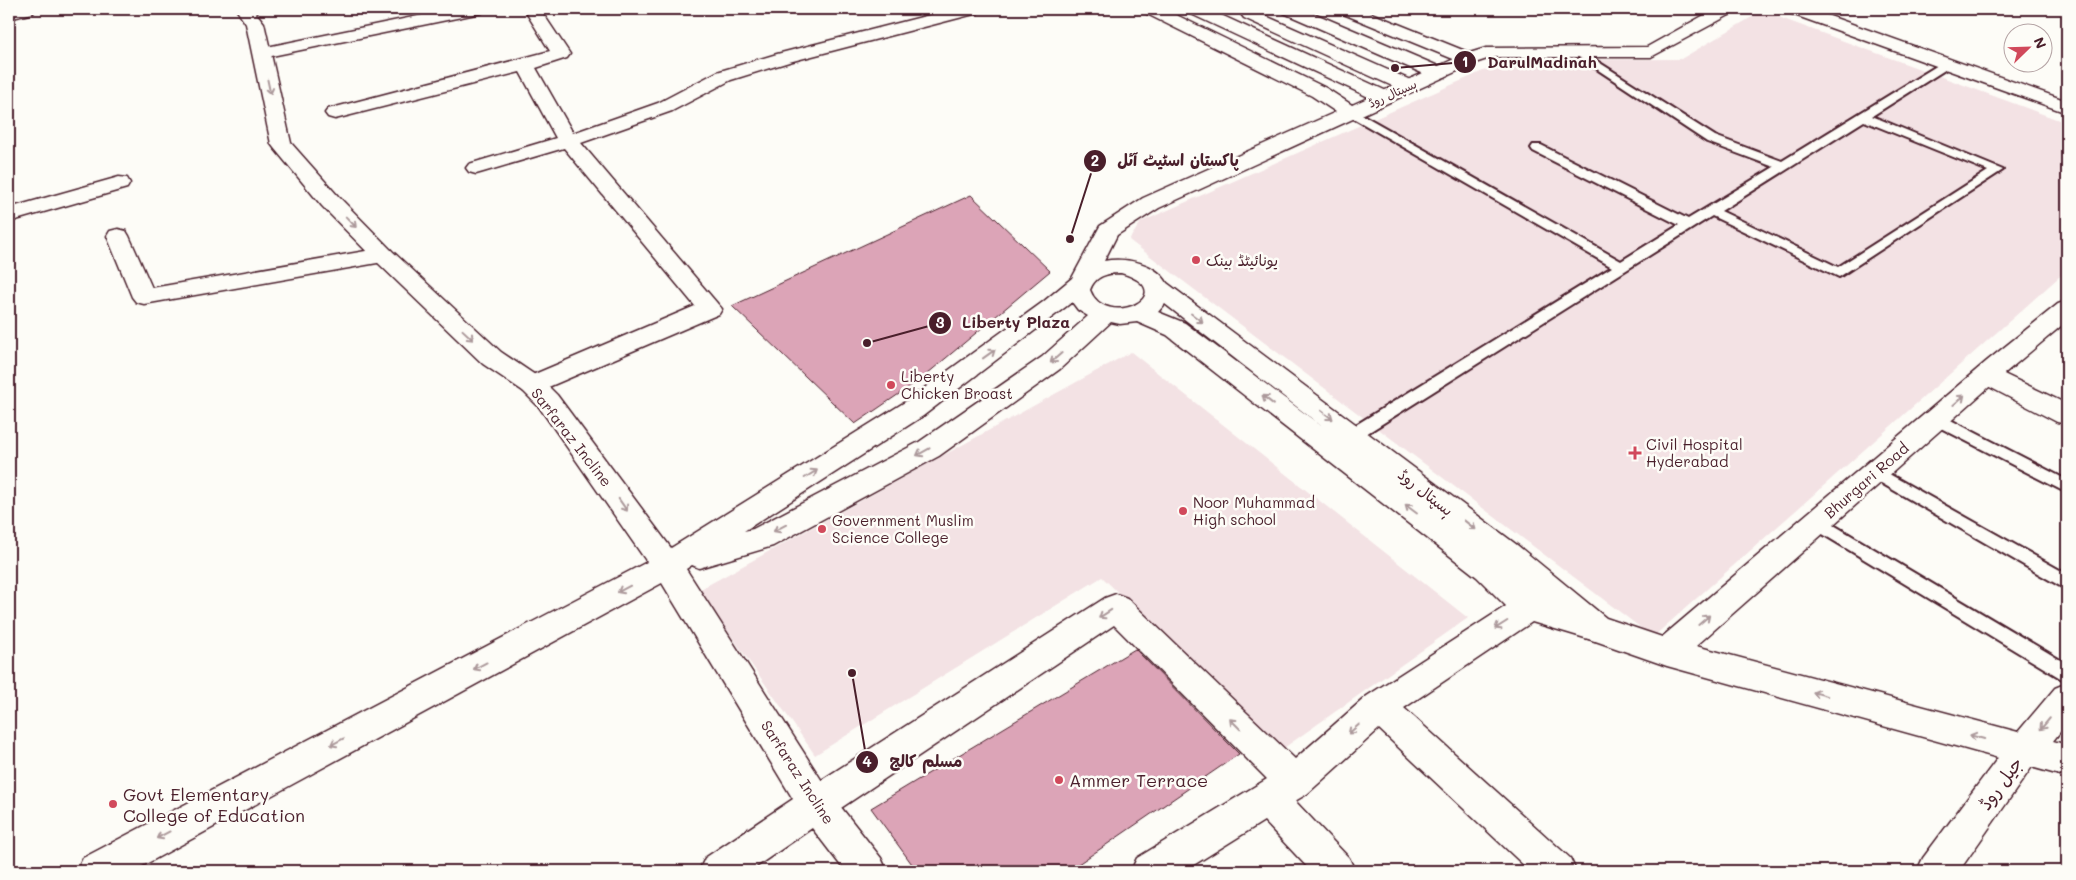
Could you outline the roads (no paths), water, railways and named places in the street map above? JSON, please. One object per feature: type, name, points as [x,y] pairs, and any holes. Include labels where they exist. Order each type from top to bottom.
[{"type":"street","points":[[9,14],[27,9]]},
{"type":"street","name":"Sarfaraz Incline","points":[[244,9],[255,23],[281,144],[330,200],[383,255],[492,358],[532,384],[591,459],[667,566],[816,804],[868,871]]},
{"type":"street","points":[[262,53],[476,9]]},
{"type":"street","points":[[335,113],[562,54],[532,9]]},
{"type":"street","points":[[476,168],[568,141],[665,107],[724,76],[783,58],[972,9]]},
{"type":"street","points":[[1151,9],[1319,92],[1350,112]]},
{"type":"street","points":[[1195,9],[1384,96]]},
{"type":"street","points":[[1240,9],[1408,86]]},
{"type":"street","points":[[1290,9],[1438,73]]},
{"type":"street","points":[[1347,9],[1469,59]]},
{"type":"street","name":"ہسپتال روڈ","points":[[1082,280],[1108,231],[1151,203],[1469,59],[1492,52],[1651,52],[1727,9]]},
{"type":"street","points":[[1795,9],[2067,107]]},
{"type":"street","points":[[525,65],[568,141],[710,309],[532,384]]},
{"type":"street","points":[[9,215],[119,183]]},
{"type":"street","points":[[1125,219],[1115,232],[1115,240],[1117,248],[1132,268]]},
{"type":"street","points":[[118,236],[144,297],[383,255]]},
{"type":"street","points":[[96,871],[667,566],[914,410],[1052,307],[1082,280],[1092,271],[1111,266],[1132,268],[1149,276],[1159,288],[1159,296],[1156,303],[1137,314],[1122,316],[1106,314],[1086,305],[1078,290],[1082,280]]},
{"type":"street","name":"ہسپتال روڈ","points":[[1159,288],[1506,553],[1595,628]]},
{"type":"street","name":"Bhurgari Road","points":[[1667,652],[1987,375],[2067,309]]},
{"type":"street","points":[[667,566],[762,538],[929,449],[1051,363],[1106,314]]},
{"type":"street","name":"ہسپتال روڈ","points":[[1137,314],[1158,320],[1176,329],[1488,568],[1528,608]]},
{"type":"street","points":[[1987,375],[2067,415]]},
{"type":"street","points":[[718,871],[816,804],[1116,607],[1281,790],[1336,871]]},
{"type":"street","points":[[1150,871],[1281,790],[1379,707],[1462,650],[1528,608],[1667,652],[2067,761]]},
{"type":"street","name":"جیل روڈ","points":[[1947,867],[2024,750],[2067,698]]},
{"type":"street","points":[[1379,707],[1557,871]]},
{"type":"lane","points":[[1578,52],[1711,139],[1783,166]]},
{"type":"lane","points":[[1352,435],[1947,64]]},
{"type":"lane","points":[[1350,112],[1622,266]]},
{"type":"lane","points":[[1711,211],[1840,273],[1997,170],[1862,116]]},
{"type":"lane","points":[[1537,148],[1689,225]]},
{"type":"lane","points":[[1937,419],[2067,487]]},
{"type":"lane","points":[[1875,472],[2067,583]]},
{"type":"lane","points":[[1817,522],[2067,674]]},
{"type":"place","name":"DarulMadinah","points":[[1395,68]]},
{"type":"place","name":"پاکستان اسٹیٹ آئل","points":[[1070,239]]},
{"type":"place","name":"یونائیٹڈ بینک","points":[[1196,260]]},
{"type":"place","name":"Liberty Plaza","points":[[867,343]]},
{"type":"place","name":"Liberty Chicken Broast","points":[[891,385]]},
{"type":"place","name":"Civil Hospital Hyderabad","points":[[1635,453]]},
{"type":"place","name":"Noor Muhammad High school","points":[[1183,511]]},
{"type":"place","name":"Government Muslim Science College","points":[[822,529]]},
{"type":"place","name":"مسلم کالج","points":[[852,673]]},
{"type":"place","name":"Ammer Terrace","points":[[1059,780]]},
{"type":"place","name":"Govt Elementary College of Education","points":[[113,804]]}]
